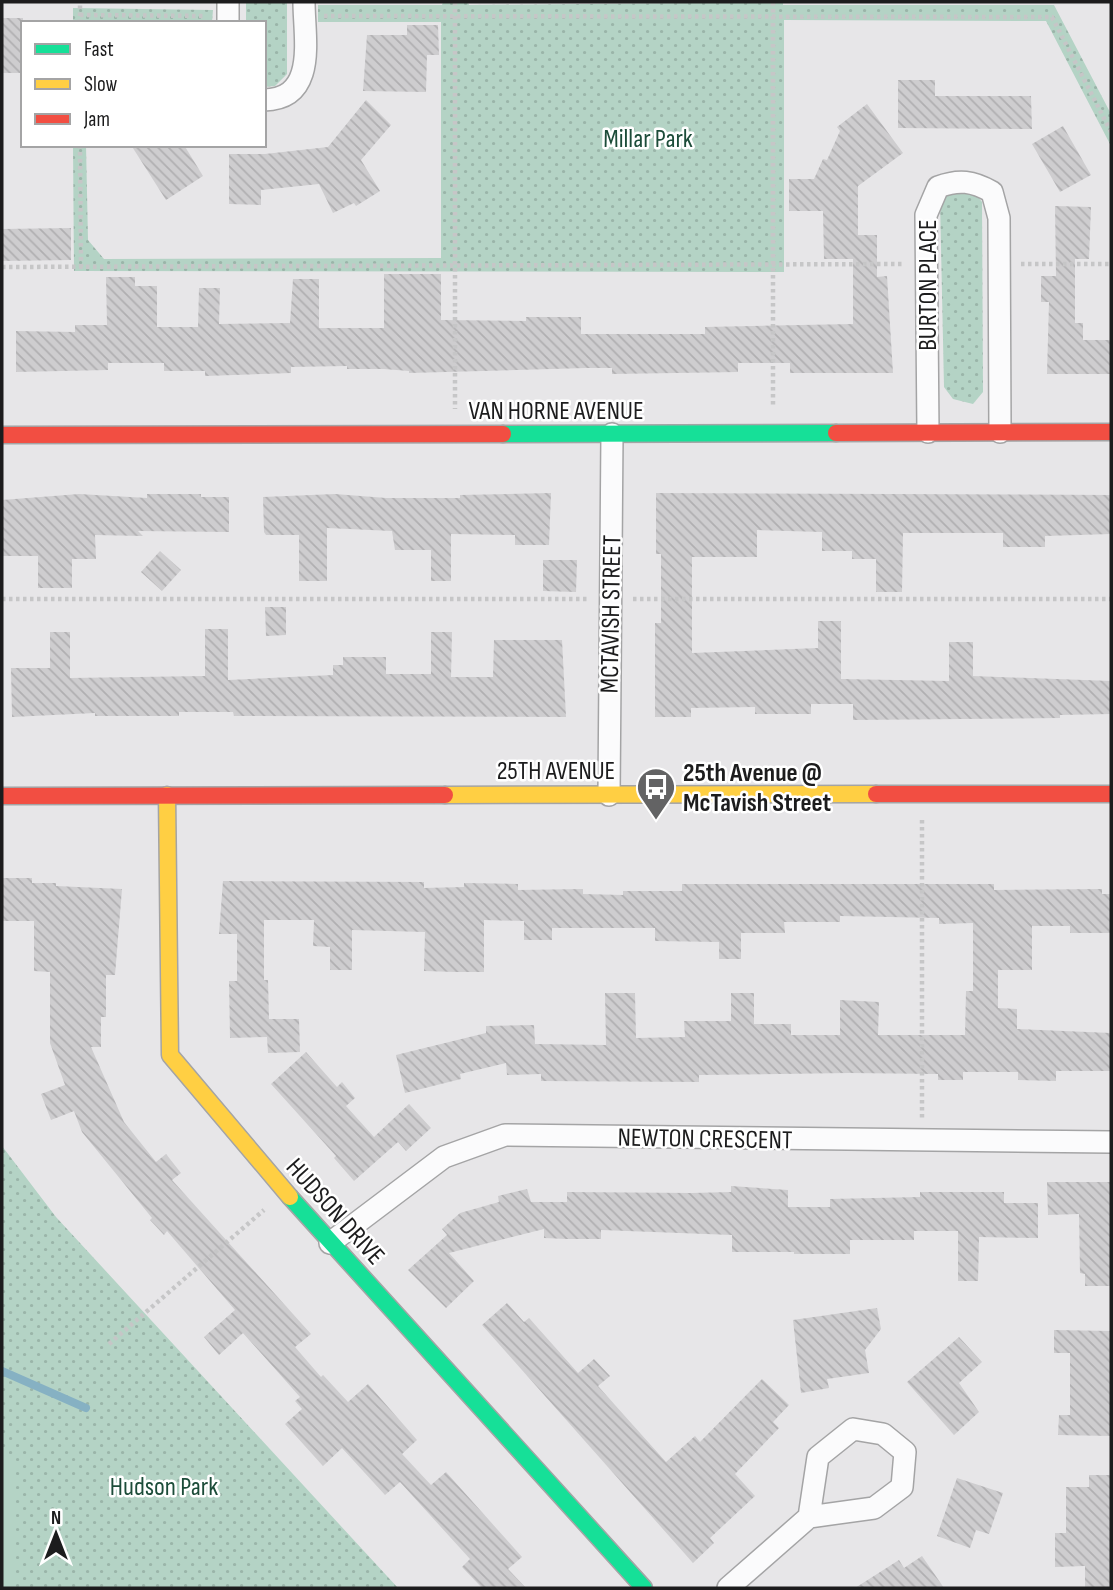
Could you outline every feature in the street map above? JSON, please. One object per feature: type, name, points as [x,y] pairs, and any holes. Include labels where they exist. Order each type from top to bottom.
[{"type":"street","points":[[266,100],[274,100],[293,90],[305,73],[304,9]]},
{"type":"street","name":"BURTON PLACE","points":[[928,432],[928,203],[937,187],[952,182],[974,182],[992,192],[999,218],[1000,432]]},
{"type":"street","name":"VAN HORNE AVENUE","points":[[2,435],[1111,432]]},
{"type":"street","name":"MCTAVISH STREET","points":[[609,794],[612,434]]},
{"type":"street","name":"25TH AVENUE","points":[[2,796],[1111,794]]},
{"type":"street","name":"HUDSON DRIVE","points":[[167,795],[170,1055],[285,1192],[644,1588]]},
{"type":"street","name":"NEWTON CRESCENT","points":[[330,1242],[444,1157],[505,1135],[1111,1142]]},
{"type":"street","points":[[729,1588],[809,1517],[874,1508],[902,1487],[905,1452],[883,1434],[853,1429],[818,1457],[809,1517]]},
{"type":"path","points":[[80,2],[80,21]]},
{"type":"path","points":[[455,2],[455,435]]},
{"type":"path","points":[[772,433],[773,2]]},
{"type":"path","points":[[304,9],[455,15],[1052,17],[1111,132]]},
{"type":"path","points":[[80,15],[228,13]]},
{"type":"path","points":[[80,147],[81,267]]},
{"type":"path","points":[[2,267],[926,264]]},
{"type":"path","points":[[999,264],[1111,264]]},
{"type":"path","points":[[2,599],[1111,598]]},
{"type":"path","points":[[922,794],[922,1140]]},
{"type":"path","points":[[109,1344],[285,1192]]},
{"type":"green space","points":[[246,2],[287,2],[287,74],[275,86],[266,87],[266,21],[246,21]]},
{"type":"green space","name":"Millar Park","points":[[443,2],[468,2],[469,5],[783,2],[783,5],[1054,5],[1111,114],[1111,146],[1046,21],[784,20],[784,272],[74,271],[73,147],[86,147],[88,240],[104,259],[441,258],[441,22],[318,22],[318,5],[442,5]]},
{"type":"green space","points":[[73,8],[213,10],[212,21],[73,21]]},
{"type":"green space","points":[[946,192],[975,193],[982,202],[983,392],[973,404],[953,399],[944,387],[940,200]]},
{"type":"green space","name":"Hudson Park","points":[[2,1146],[56,1217],[398,1588],[2,1588]]},
{"type":"green space","points":[[2,1454],[14,1454],[14,1588],[2,1588]]},
{"type":"building","points":[[2,18],[23,18],[21,73],[2,73]]},
{"type":"building","points":[[407,25],[438,25],[439,55],[427,55],[426,92],[363,91],[367,35],[407,35]]},
{"type":"building","points":[[898,80],[935,80],[935,96],[1031,96],[1032,129],[898,128]]},
{"type":"building","points":[[366,100],[391,125],[361,160],[380,191],[356,206],[354,203],[333,213],[319,184],[261,190],[261,205],[229,204],[229,154],[265,154],[328,147]]},
{"type":"building","points":[[867,104],[903,153],[858,186],[858,235],[877,235],[877,277],[887,276],[893,373],[790,373],[790,363],[738,363],[738,372],[612,374],[612,368],[409,373],[384,369],[347,369],[347,366],[291,367],[291,373],[205,376],[205,371],[164,371],[164,363],[108,363],[108,370],[16,372],[16,331],[75,332],[75,325],[107,325],[106,277],[135,277],[135,286],[157,286],[157,327],[198,327],[199,288],[220,288],[219,324],[290,323],[293,279],[319,279],[319,328],[384,328],[384,274],[441,274],[441,320],[526,321],[526,317],[581,317],[581,334],[705,334],[705,327],[853,324],[853,259],[824,259],[823,211],[789,211],[789,179],[814,179],[823,159],[827,160],[840,131],[837,127]]},
{"type":"building","points":[[1063,126],[1091,175],[1060,192],[1032,144]]},
{"type":"building","points":[[132,147],[185,147],[203,176],[166,200]]},
{"type":"building","points":[[1055,206],[1091,207],[1089,259],[1075,259],[1075,323],[1083,323],[1083,340],[1111,340],[1111,374],[1047,374],[1049,302],[1041,302],[1041,276],[1056,276]]},
{"type":"building","points":[[71,228],[71,260],[2,261],[2,229]]},
{"type":"building","points":[[551,493],[549,545],[515,545],[515,535],[451,534],[451,581],[431,581],[431,550],[395,550],[392,531],[327,528],[327,581],[299,581],[299,535],[266,535],[264,532],[263,497],[335,494],[386,498],[460,498],[460,495]]},
{"type":"building","points":[[656,493],[1111,495],[1111,534],[1045,536],[1045,547],[1003,547],[1003,533],[903,533],[902,592],[876,592],[876,559],[852,559],[852,551],[822,551],[822,532],[757,530],[757,557],[692,557],[692,653],[818,648],[818,621],[841,621],[841,679],[949,681],[949,642],[973,642],[973,676],[1111,681],[1111,714],[1060,715],[1060,718],[853,720],[853,704],[811,704],[811,714],[755,714],[755,707],[691,708],[691,717],[655,717],[655,623],[661,623],[661,554],[656,554]]},
{"type":"building","points":[[79,494],[147,498],[147,494],[229,497],[229,532],[138,531],[143,536],[95,535],[96,559],[72,559],[72,588],[38,588],[38,556],[2,556],[2,500]]},
{"type":"building","points":[[160,551],[181,570],[162,591],[141,572]]},
{"type":"building","points":[[543,560],[577,560],[576,592],[543,591]]},
{"type":"building","points":[[265,607],[286,607],[286,635],[266,636]]},
{"type":"building","points":[[205,629],[228,629],[228,680],[333,675],[333,665],[343,665],[343,657],[386,657],[386,674],[431,674],[431,632],[452,632],[451,677],[493,677],[494,640],[562,640],[566,717],[234,716],[233,712],[179,712],[179,716],[95,716],[95,713],[12,717],[11,668],[50,668],[50,632],[70,632],[70,678],[205,676]]},
{"type":"building","points":[[2,878],[32,878],[32,883],[56,883],[56,886],[122,889],[115,975],[106,975],[106,1017],[101,1017],[101,1047],[91,1047],[124,1122],[156,1162],[166,1154],[181,1173],[172,1180],[311,1334],[295,1347],[348,1402],[368,1384],[417,1440],[402,1454],[431,1485],[446,1472],[522,1557],[508,1569],[526,1588],[482,1588],[462,1567],[470,1559],[400,1482],[385,1495],[342,1448],[323,1466],[285,1424],[302,1409],[295,1401],[300,1397],[243,1333],[219,1355],[204,1337],[235,1310],[167,1231],[164,1235],[150,1220],[152,1218],[82,1132],[74,1111],[51,1120],[41,1094],[65,1085],[50,1043],[50,972],[34,971],[34,921],[2,921]]},
{"type":"building","points":[[223,881],[424,882],[424,888],[464,887],[464,883],[518,884],[518,890],[583,889],[583,894],[623,895],[623,891],[682,891],[682,884],[994,884],[994,890],[1102,889],[1102,894],[1111,894],[1111,933],[1070,933],[1070,926],[1032,926],[1032,970],[998,970],[998,1008],[1017,1009],[1017,1029],[1111,1033],[1111,1071],[1056,1071],[1056,1081],[1018,1080],[1018,1072],[963,1072],[963,1080],[938,1080],[938,1074],[849,1073],[699,1075],[699,1082],[541,1081],[541,1074],[507,1075],[506,1063],[460,1074],[461,1079],[405,1093],[396,1055],[486,1033],[486,1026],[534,1025],[535,1044],[606,1045],[605,993],[635,993],[636,1038],[685,1037],[684,1021],[731,1021],[731,993],[754,993],[754,1024],[791,1024],[791,1035],[840,1035],[840,1000],[879,1002],[878,1035],[965,1035],[966,991],[973,991],[973,923],[939,924],[939,918],[840,916],[840,922],[784,922],[785,933],[741,933],[741,959],[719,959],[719,942],[655,941],[655,928],[552,928],[552,940],[524,940],[524,921],[484,920],[484,972],[455,972],[424,971],[425,932],[352,930],[352,970],[330,970],[330,947],[313,946],[314,920],[264,920],[264,980],[268,980],[269,1019],[299,1019],[300,1052],[268,1053],[267,1037],[230,1038],[229,981],[237,981],[237,934],[219,934]]},
{"type":"building","points":[[306,1052],[337,1087],[342,1082],[355,1098],[346,1106],[374,1137],[409,1104],[431,1128],[406,1151],[398,1142],[354,1181],[334,1158],[336,1156],[271,1084]]},
{"type":"building","points":[[1047,1182],[1111,1182],[1111,1286],[1085,1286],[1085,1274],[1080,1273],[1079,1214],[1048,1215]]},
{"type":"building","points":[[731,1186],[788,1190],[788,1207],[830,1207],[830,1199],[920,1197],[920,1192],[1004,1192],[1004,1203],[1038,1203],[1038,1238],[979,1237],[978,1281],[958,1281],[958,1231],[914,1231],[914,1240],[850,1240],[850,1254],[794,1254],[732,1252],[732,1235],[601,1230],[601,1239],[567,1239],[544,1238],[544,1229],[449,1253],[474,1281],[446,1308],[408,1270],[447,1235],[442,1229],[460,1213],[499,1202],[498,1196],[527,1189],[531,1202],[567,1202],[567,1192],[731,1192]]},
{"type":"building","points":[[507,1303],[524,1322],[529,1318],[578,1373],[594,1359],[610,1376],[598,1386],[666,1462],[695,1436],[700,1442],[762,1379],[789,1405],[773,1422],[779,1428],[735,1474],[755,1496],[710,1538],[714,1543],[693,1563],[482,1325]]},
{"type":"building","points":[[877,1308],[881,1329],[865,1350],[869,1373],[827,1379],[829,1388],[801,1393],[793,1320]]},
{"type":"building","points":[[1054,1330],[1111,1331],[1111,1436],[1058,1435],[1059,1415],[1070,1415],[1070,1353],[1054,1353]]},
{"type":"building","points":[[959,1337],[982,1362],[959,1383],[979,1412],[954,1435],[907,1382]]},
{"type":"building","points":[[1089,1475],[1111,1475],[1111,1588],[1085,1588],[1085,1566],[1055,1567],[1055,1533],[1066,1533],[1066,1487],[1089,1487]]},
{"type":"building","points":[[957,1478],[1003,1493],[989,1534],[976,1530],[970,1548],[937,1536]]},
{"type":"building","points":[[922,1556],[944,1588],[855,1588],[899,1560],[904,1568]]},
{"type":"waterway","points":[[2,1371],[86,1408]]},
{"type":"traffic: fast","points":[[503,434],[836,433]]},
{"type":"traffic: fast","points":[[290,1197],[644,1588]]},
{"type":"traffic: slow","points":[[445,795],[876,794]]},
{"type":"traffic: slow","points":[[167,795],[170,1055],[290,1197]]},
{"type":"traffic: jam","points":[[836,433],[1111,432]]},
{"type":"traffic: jam","points":[[2,435],[503,434]]},
{"type":"traffic: jam","points":[[876,794],[1111,794]]},
{"type":"traffic: jam","points":[[2,796],[445,795]]},
{"type":"place","name":"25th Avenue @ McTavish Street","points":[[656,821]]}]
